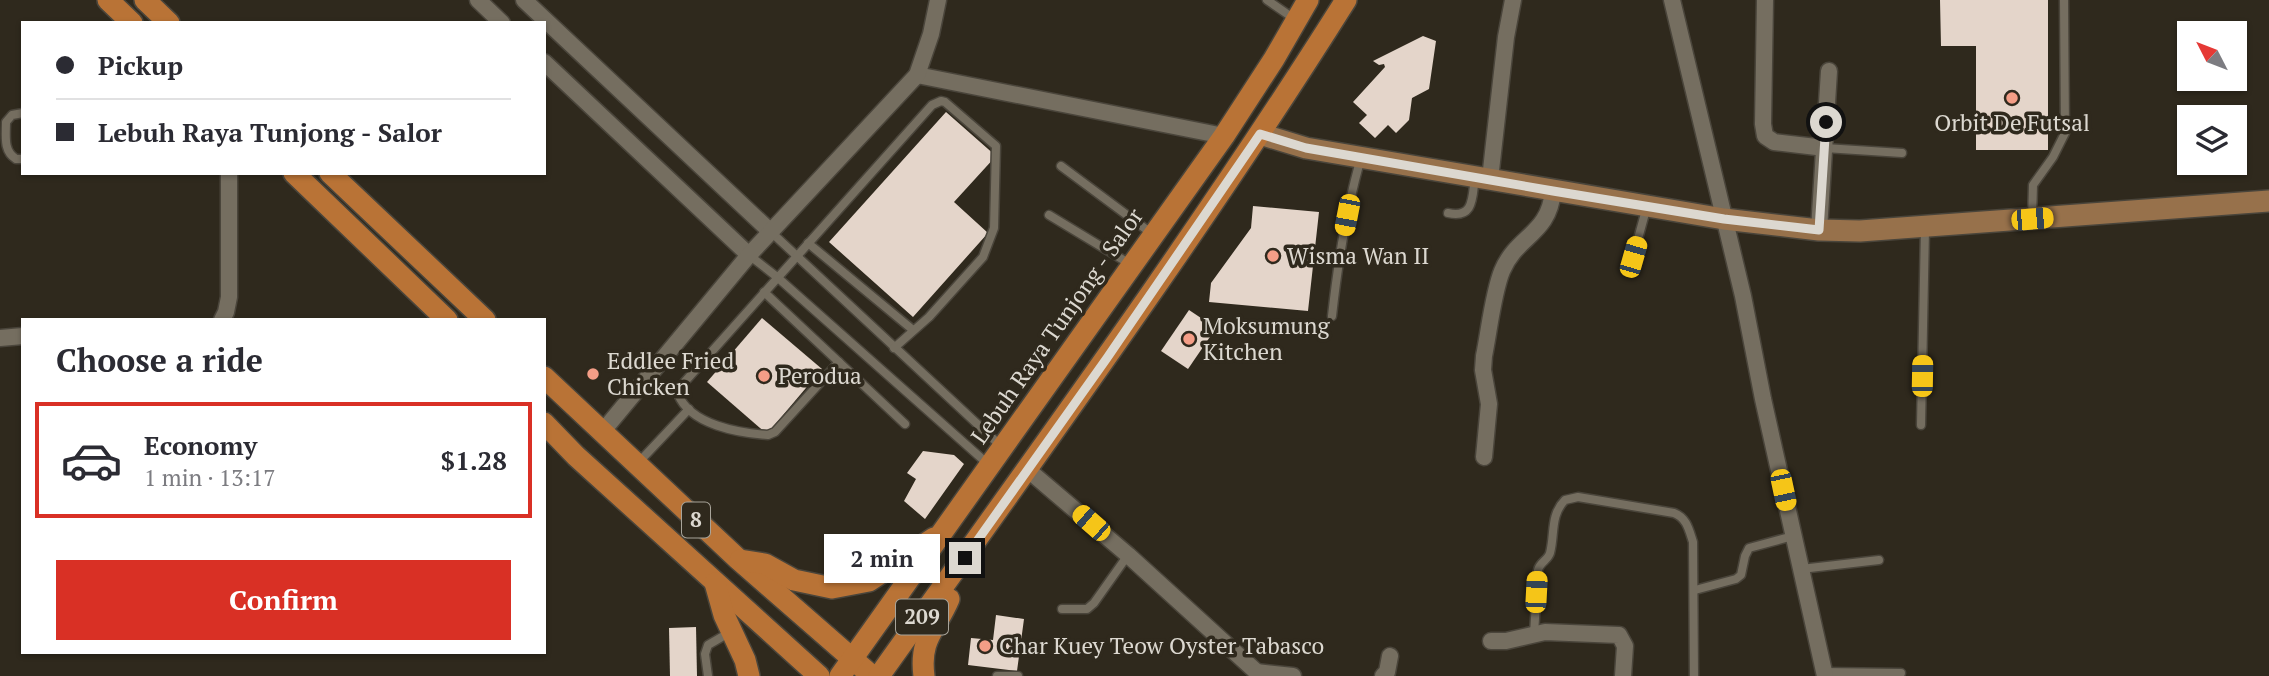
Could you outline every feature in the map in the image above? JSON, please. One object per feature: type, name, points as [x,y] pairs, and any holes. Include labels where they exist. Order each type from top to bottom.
[{"type":"main road","points":[[145,0],[167,21]]},
{"type":"main road","name":"Lebuh Raya Tunjong - Salor","points":[[846,667],[1224,136],[1308,0]]},
{"type":"main road","name":"209","points":[[879,676],[1107,358],[1260,134],[1346,0]]},
{"type":"main road","points":[[1260,134],[1306,148],[1553,191],[1724,219],[1819,230],[1860,231],[2269,201]]},
{"type":"main road","points":[[297,175],[445,318]]},
{"type":"main road","points":[[332,175],[483,318]]},
{"type":"main road","name":"8","points":[[546,379],[738,559],[846,667],[872,676]]},
{"type":"main road","name":"8","points":[[546,426],[819,676]]},
{"type":"main road","points":[[738,559],[765,564],[794,580],[832,588],[869,581],[942,533]]},
{"type":"main road","points":[[924,676],[923,652],[926,640],[947,604],[965,558]]},
{"type":"main road","points":[[715,582],[724,615],[746,660],[749,676]]},
{"type":"street","points":[[478,0],[500,21]]},
{"type":"street","points":[[524,0],[771,232]]},
{"type":"street","points":[[603,431],[749,256],[917,75],[931,34],[938,0]]},
{"type":"street","points":[[1483,178],[1513,0]]},
{"type":"street","points":[[1672,0],[1724,219],[1825,674]]},
{"type":"street","points":[[1765,0],[1765,136],[1774,142],[1825,148]]},
{"type":"street","points":[[546,64],[749,256]]},
{"type":"street","points":[[1819,230],[1829,71]]},
{"type":"street","points":[[917,75],[1224,136]]},
{"type":"street","points":[[223,318],[229,297],[229,175]]},
{"type":"street","points":[[1484,457],[1489,404],[1483,370],[1501,273],[1509,258],[1543,224],[1552,208],[1553,191]]},
{"type":"street","points":[[0,338],[21,336]]},
{"type":"street","points":[[1027,469],[1128,555],[1259,674],[1293,676]]},
{"type":"street","points":[[1491,640],[1506,641],[1545,632],[1619,635],[1625,646],[1623,676]]},
{"type":"street","points":[[1383,676],[1387,672],[1390,656]]},
{"type":"lane","points":[[1267,0],[1296,20]]},
{"type":"lane","points":[[2032,219],[2033,185],[2053,157],[2065,133],[2064,0]]},
{"type":"lane","points":[[839,362],[775,432],[768,435],[706,423],[689,409],[678,394],[681,386],[777,277],[932,105],[941,101],[949,104],[996,146],[994,228],[983,257],[929,317],[894,348]]},
{"type":"lane","points":[[21,113],[12,115],[6,122],[6,148],[16,159],[21,159]]},
{"type":"lane","points":[[1825,148],[1902,153]]},
{"type":"lane","points":[[1332,316],[1352,188],[1361,158]]},
{"type":"lane","points":[[1061,166],[1154,235]]},
{"type":"lane","points":[[1448,213],[1457,215],[1467,211],[1483,178]]},
{"type":"lane","points":[[1633,257],[1647,206]]},
{"type":"lane","points":[[1049,215],[1132,266]]},
{"type":"lane","points":[[1922,425],[1925,226]]},
{"type":"lane","points":[[771,232],[1003,447]]},
{"type":"lane","points":[[808,243],[913,330]]},
{"type":"lane","points":[[749,256],[777,277],[989,465]]},
{"type":"lane","points":[[764,292],[905,424]]},
{"type":"lane","points":[[636,465],[689,409]]},
{"type":"lane","points":[[1534,634],[1538,570],[1550,553],[1555,514],[1559,505],[1570,498],[1602,500],[1682,516],[1693,542],[1694,676]]},
{"type":"lane","points":[[1695,590],[1736,579],[1741,575],[1749,548],[1793,536]]},
{"type":"lane","points":[[1062,609],[1087,610],[1128,555]]},
{"type":"lane","points":[[1801,569],[1879,560]]},
{"type":"lane","points":[[708,676],[705,654],[708,645],[732,631]]},
{"type":"lane","points":[[1825,674],[1901,673]]},
{"type":"lane","points":[[997,676],[1018,676]]},
{"type":"building","name":"Orbit De Futsal","points":[[1940,0],[2048,0],[2048,150],[1976,150],[1976,46],[1941,46]]},
{"type":"building","points":[[1423,36],[1436,41],[1429,89],[1412,98],[1409,120],[1396,133],[1388,125],[1375,138],[1359,123],[1367,115],[1353,102],[1385,67],[1384,64],[1379,65],[1373,61]]},
{"type":"building","points":[[946,112],[996,156],[954,202],[988,233],[913,317],[829,242]]},
{"type":"building","name":"Wisma Wan II","points":[[1253,206],[1319,212],[1308,311],[1209,302],[1211,283],[1251,228]]},
{"type":"building","name":"Moksumung Kitchen","points":[[1189,310],[1216,328],[1188,369],[1161,351]]},
{"type":"building","name":"Perodua","points":[[762,318],[822,369],[767,434],[707,382]]},
{"type":"building","points":[[923,451],[954,455],[964,464],[925,519],[904,501],[916,479],[907,473]]},
{"type":"building","points":[[996,615],[1024,619],[1017,671],[968,665],[971,638],[993,640]]},
{"type":"building","points":[[696,627],[697,676],[670,676],[669,628]]},
{"type":"place","name":"Orbit De Futsal","points":[[2012,98]]},
{"type":"place","name":"Wisma Wan II","points":[[1273,256]]},
{"type":"place","name":"Moksumung Kitchen","points":[[1189,339]]},
{"type":"place","name":"Eddlee Fried Chicken","points":[[593,374]]},
{"type":"place","name":"Perodua","points":[[764,376]]},
{"type":"place","name":"Char Kuey Teow Oyster Tabasco","points":[[985,646]]},
{"type":"route","points":[[965,558],[1107,358],[1260,134],[1306,148],[1553,191],[1724,219],[1819,230],[1826,122]]}]
